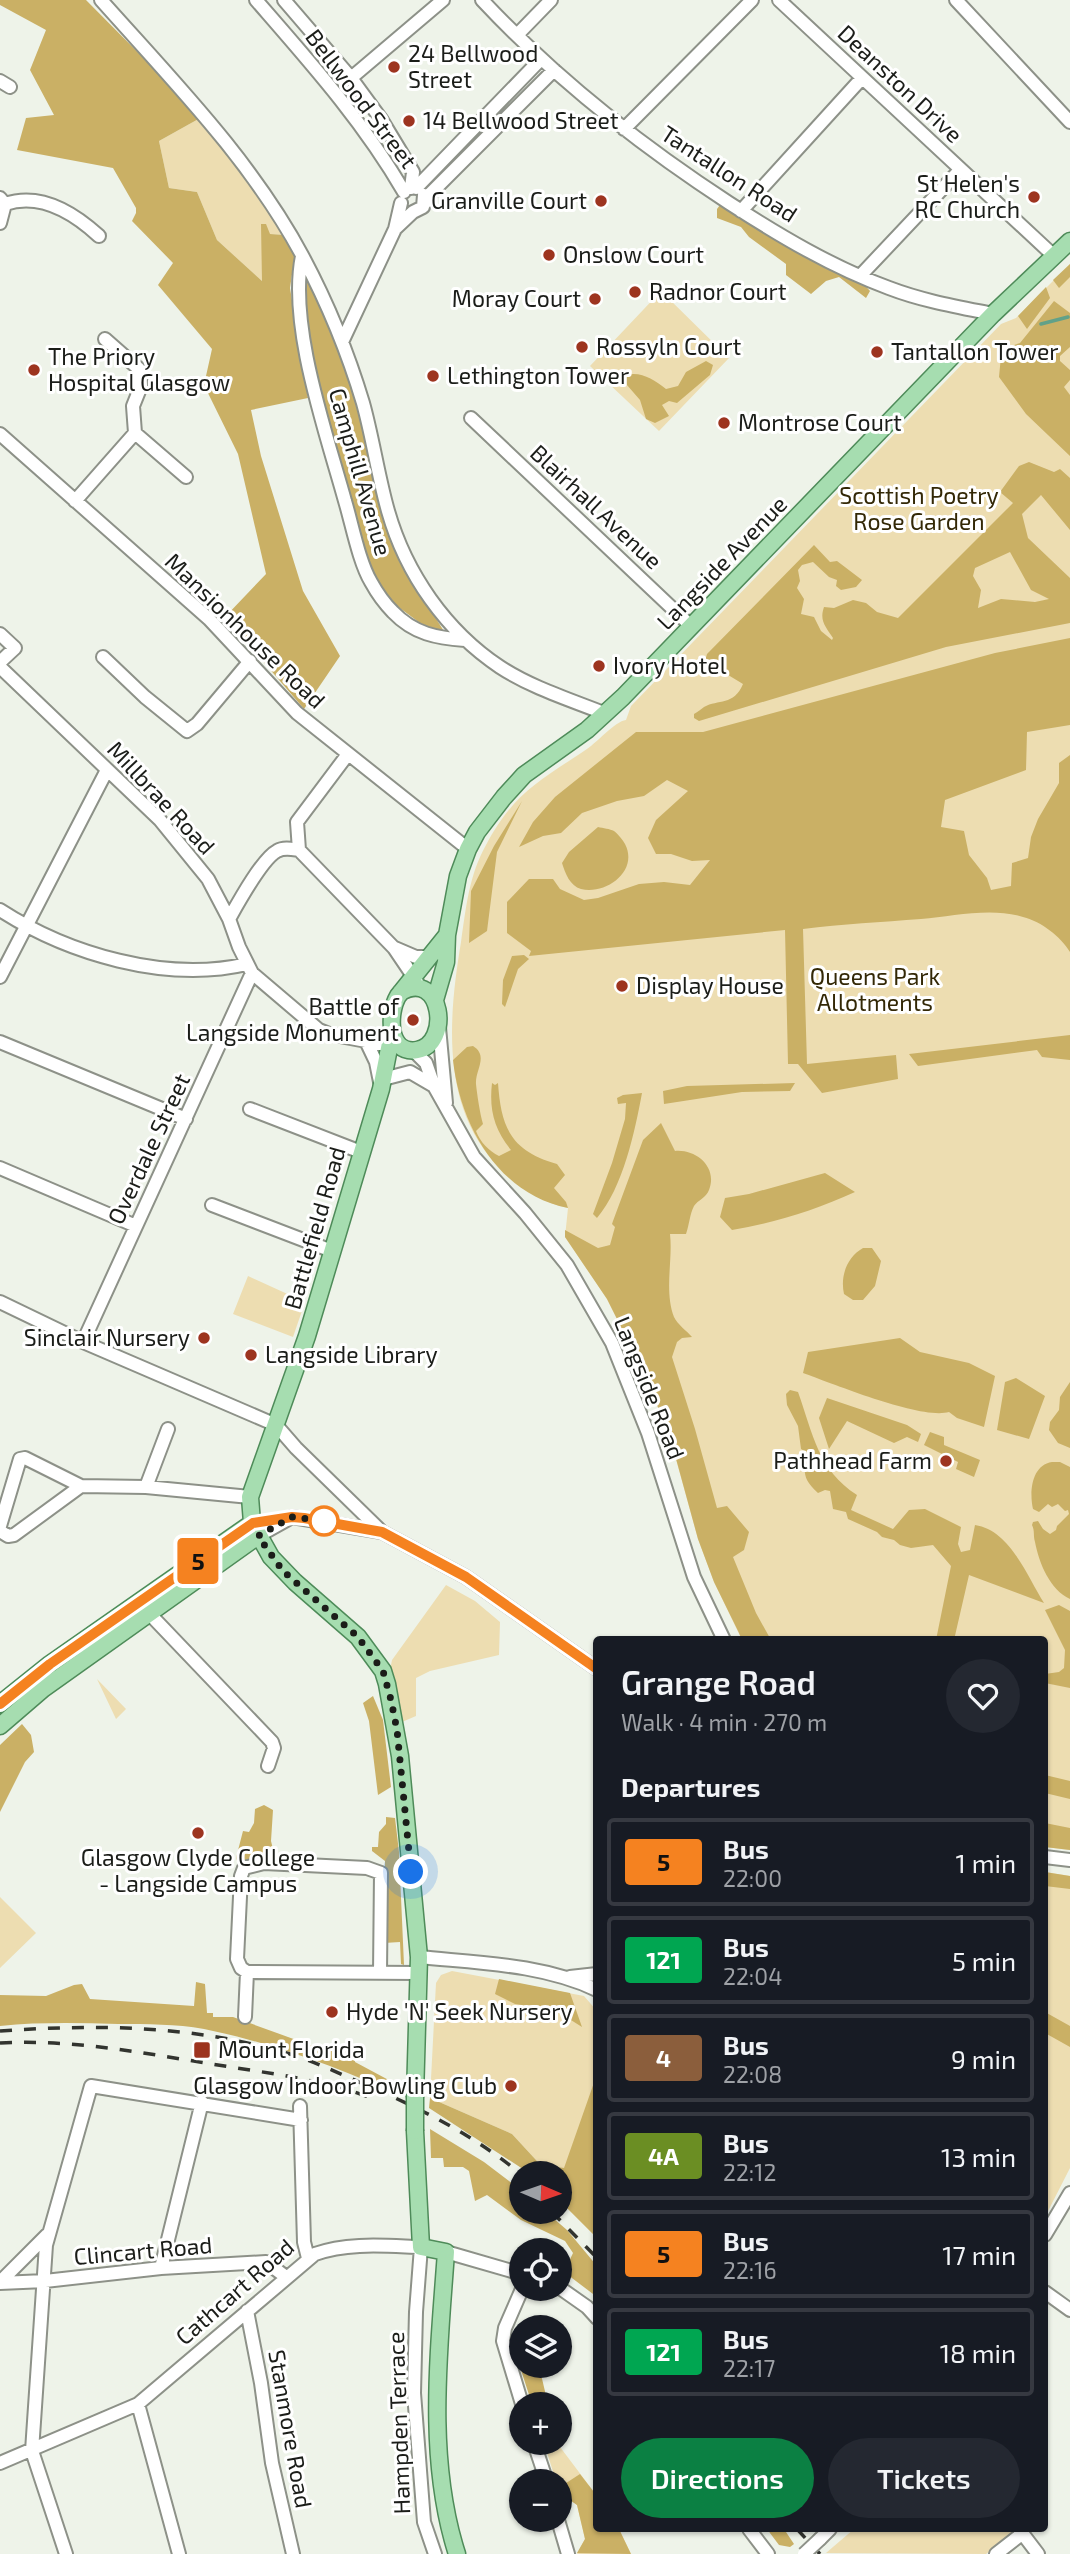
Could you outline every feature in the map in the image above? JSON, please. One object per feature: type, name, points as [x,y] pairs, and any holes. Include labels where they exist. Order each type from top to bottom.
[{"type":"main road","name":"Langside Avenue","points":[[435,1000],[446,962],[447,935],[458,876],[468,849],[494,809],[524,775],[606,714],[993,314],[1070,241]]},
{"type":"main road","name":"Langside Avenue","points":[[402,1045],[393,1007],[401,992],[417,983],[447,935]]},
{"type":"main road","points":[[402,1045],[422,1048],[432,1041],[437,1029],[435,1000],[417,983]]},
{"type":"main road","name":"Battlefield Road","points":[[255,1529],[250,1497],[307,1336],[360,1152],[384,1084],[402,1045]]},
{"type":"main road","points":[[0,1704],[50,1664],[143,1607],[255,1529],[283,1571],[358,1637],[383,1671],[397,1730],[419,1965],[415,2131],[421,2247]]},
{"type":"main road","points":[[3,1719],[143,1607]]},
{"type":"main road","name":"Cathcart Road","points":[[421,2247],[446,2252]]},
{"type":"main road","points":[[446,2252],[437,2378],[440,2460],[450,2533],[457,2554]]},
{"type":"street","name":"Camphill Avenue","points":[[101,0],[229,146],[286,228],[302,256],[342,342],[365,411],[388,512],[397,538],[408,563],[431,600],[465,640],[514,676],[606,714]]},
{"type":"street","name":"Bellwood Street","points":[[256,0],[335,92],[408,193]]},
{"type":"street","name":"Bellwood Street","points":[[284,0],[351,78],[381,119],[413,172],[408,193]]},
{"type":"street","points":[[351,78],[443,0]]},
{"type":"street","name":"Tantallon Road","points":[[482,0],[554,71],[624,129],[687,176],[741,211],[820,257],[860,276],[912,296],[993,314]]},
{"type":"street","points":[[517,35],[551,0]]},
{"type":"street","points":[[624,129],[752,0]]},
{"type":"street","name":"Deanston Drive","points":[[779,0],[1054,256]]},
{"type":"street","points":[[956,0],[1070,122]]},
{"type":"street","points":[[342,342],[395,229],[408,193],[541,59]]},
{"type":"street","points":[[395,229],[412,212],[420,210],[430,194],[554,71]]},
{"type":"street","points":[[741,211],[862,78]]},
{"type":"street","points":[[860,276],[960,170]]},
{"type":"street","points":[[408,193],[423,193],[425,203]]},
{"type":"street","points":[[408,193],[407,211],[412,212]]},
{"type":"street","points":[[0,223],[3,201],[31,202],[67,211],[99,236]]},
{"type":"street","name":"Camphill Avenue","points":[[302,256],[298,292],[307,350],[320,408],[370,580],[392,612],[410,627],[436,638],[465,640]]},
{"type":"street","points":[[104,339],[139,369],[141,386],[133,406],[135,433],[186,477]]},
{"type":"street","name":"Blairhall Avenue","points":[[471,418],[692,627]]},
{"type":"street","points":[[75,501],[135,433]]},
{"type":"street","name":"Mansionhouse Road","points":[[0,434],[209,619],[297,713],[468,849]]},
{"type":"street","points":[[0,634],[15,648],[0,662]]},
{"type":"street","points":[[103,657],[153,704],[187,731],[197,724],[250,662]]},
{"type":"street","name":"Millbrae Road","points":[[0,667],[160,820],[208,879],[250,968],[319,1030],[366,1041],[402,1045]]},
{"type":"street","points":[[299,850],[297,822],[348,754]]},
{"type":"street","points":[[0,977],[107,770]]},
{"type":"street","points":[[229,919],[243,893],[276,851],[287,848],[299,850],[394,948],[417,983]]},
{"type":"street","points":[[208,879],[224,892],[243,893]]},
{"type":"street","points":[[0,910],[27,927],[91,954],[137,963],[207,969],[250,968]]},
{"type":"street","points":[[394,948],[416,957],[431,957]]},
{"type":"street","name":"Overdale Street","points":[[83,1342],[186,1119],[250,968]]},
{"type":"street","name":"Langside Road","points":[[438,1021],[447,1107]]},
{"type":"street","points":[[366,1041],[384,1084],[410,1072],[434,1086]]},
{"type":"street","points":[[0,1042],[186,1119]]},
{"type":"street","name":"Langside Road","points":[[402,1045],[426,1063],[434,1086],[474,1157],[525,1213],[567,1265],[612,1343],[643,1420],[694,1577],[722,1636]]},
{"type":"street","points":[[250,1109],[360,1152]]},
{"type":"street","points":[[0,1168],[136,1226]]},
{"type":"street","points":[[212,1205],[332,1251]]},
{"type":"street","points":[[0,1302],[83,1342],[276,1425],[382,1532],[466,1577],[593,1667]]},
{"type":"street","points":[[146,1488],[168,1429]]},
{"type":"street","points":[[0,1526],[20,1459],[25,1458],[81,1486],[146,1488],[250,1497]]},
{"type":"street","points":[[0,1531],[8,1536],[14,1535],[81,1486]]},
{"type":"street","points":[[255,1529],[292,1517],[382,1532]]},
{"type":"street","points":[[143,1607],[272,1742],[274,1748],[268,1766]]},
{"type":"street","points":[[1048,1857],[1070,1860]]},
{"type":"street","points":[[380,1973],[381,1873],[367,1868],[264,1863],[244,1868],[240,1876],[237,1959],[241,1968],[247,1972],[380,1973],[419,1965],[472,1962],[566,1977],[593,1988]]},
{"type":"street","points":[[245,2017],[247,1972]]},
{"type":"street","points":[[566,1977],[593,1974]]},
{"type":"street","points":[[66,2554],[32,2451],[46,2245],[91,2086],[300,2113],[304,2242],[308,2258]]},
{"type":"street","points":[[161,2268],[202,2102]]},
{"type":"street","points":[[1048,2230],[1070,2193]]},
{"type":"street","points":[[0,2282],[50,2232]]},
{"type":"street","name":"Cathcart Road","points":[[0,2463],[138,2404],[308,2258],[327,2249],[421,2247]]},
{"type":"street","name":"Hampden Terrace","points":[[421,2247],[414,2393],[424,2522],[435,2554]]},
{"type":"street","name":"Cathcart Road","points":[[446,2252],[509,2270]]},
{"type":"street","name":"Clincart Road","points":[[0,2282],[45,2281],[161,2268],[266,2262],[286,2277]]},
{"type":"street","points":[[1048,2294],[1070,2309]]},
{"type":"street","points":[[572,2296],[593,2314]]},
{"type":"street","points":[[517,2301],[505,2328],[503,2341],[518,2392]]},
{"type":"street","name":"Stanmore Road","points":[[247,2311],[261,2383],[272,2463],[293,2554]]},
{"type":"street","points":[[138,2404],[179,2554]]},
{"type":"street","points":[[562,2532],[568,2554]]},
{"type":"street","points":[[751,2532],[768,2554]]},
{"type":"street","points":[[804,2554],[827,2532]]},
{"type":"street","points":[[996,2554],[1020,2532]]},
{"type":"street","points":[[1022,2532],[1038,2554]]},
{"type":"green space","points":[[202,117],[285,235],[270,234],[263,282],[217,240],[197,192],[169,188],[159,141]]},
{"type":"green space","points":[[1070,264],[1070,1850],[1048,1847],[1048,1636],[740,1636],[714,1582],[698,1539],[667,1427],[647,1379],[607,1299],[565,1237],[568,1208],[541,1199],[526,1190],[504,1172],[483,1148],[468,1122],[459,1094],[452,1033],[456,972],[472,880],[480,856],[506,813],[540,780],[589,748],[616,724],[626,720],[631,706],[1001,324],[1016,318]]},
{"type":"green space","points":[[661,291],[729,358],[659,431],[590,366]]},
{"type":"green space","points":[[248,1276],[305,1302],[293,1337],[233,1314]]},
{"type":"green space","points":[[446,1585],[475,1601],[500,1622],[499,1655],[430,1671],[416,1678],[416,1716],[402,1722],[390,1670],[392,1660]]},
{"type":"green space","points":[[97,1679],[126,1709],[116,1719]]},
{"type":"green space","points":[[1048,1872],[1070,1876],[1070,2168],[1048,2211]]},
{"type":"green space","points":[[0,1897],[36,1933],[0,1968]]},
{"type":"green space","name":"Glasgow Indoor Bowling Club","points":[[452,1971],[584,1996],[593,2006],[593,2234],[572,2213],[572,2161],[537,2161],[512,2134],[430,2098],[436,1983],[441,1975]]},
{"type":"green space","points":[[548,2455],[566,2455],[593,2491],[593,2532],[620,2532],[631,2554],[577,2554],[585,2539],[577,2505],[572,2501],[572,2469],[552,2469]]},
{"type":"green space","points":[[850,2532],[1013,2533],[986,2554],[826,2553]]},
{"type":"shaded area","points":[[0,0],[86,0],[202,117],[159,141],[169,188],[197,192],[217,240],[262,281],[261,224],[266,224],[270,234],[285,235],[295,254],[290,288],[308,398],[251,410],[261,456],[303,591],[340,656],[304,709],[225,617],[266,574],[238,454],[204,385],[212,349],[158,285],[173,263],[132,221],[136,208],[113,168],[17,150],[26,118],[54,115],[30,70],[46,30],[0,5]]},
{"type":"shaded area","points":[[720,205],[862,282],[870,291],[866,298],[839,277],[826,281],[811,294],[786,275],[786,264],[749,237],[741,227],[717,218]]},
{"type":"shaded area","points":[[1070,264],[1070,277],[1059,288],[1053,280]]},
{"type":"shaded area","points":[[305,276],[334,336],[358,399],[385,521],[404,567],[445,633],[420,623],[393,603],[376,581],[364,550],[320,390],[301,293]]},
{"type":"shaded area","points":[[1046,287],[1050,298],[1027,329],[1018,316]]},
{"type":"shaded area","points":[[1054,301],[1070,313],[1070,347],[1060,356],[1060,361],[1070,370],[1070,380],[1064,387],[1070,395],[1070,456],[1026,414],[999,377],[1001,356],[1005,348],[1020,343]]},
{"type":"shaded area","points":[[706,361],[713,365],[710,375],[677,403],[669,401],[662,405],[669,416],[655,423],[646,419],[640,400],[620,377],[639,374],[666,389],[678,386],[686,372]]},
{"type":"shaded area","points":[[1029,462],[1054,472],[1060,469],[1070,478],[1070,530],[1041,495],[1022,514],[1028,538],[1070,578],[1070,623],[946,647],[699,721],[694,718],[694,714],[704,707],[735,696],[743,684],[705,661],[707,654],[814,545],[830,562],[837,561],[862,580],[856,587],[841,590],[836,586],[837,580],[829,577],[813,562],[802,565],[798,570],[800,581],[797,588],[804,599],[801,614],[814,617],[821,631],[832,640],[823,620],[824,607],[834,608],[853,600],[866,603],[877,612],[898,618],[1013,503],[1000,492],[1019,466]],"holes":[[[1010,552],[1031,590],[1049,599],[1035,602],[1001,599],[978,608],[981,590],[973,576],[975,568]]]},
{"type":"shaded area","points":[[1070,638],[1070,725],[1027,732],[1026,770],[945,800],[941,827],[964,831],[969,855],[987,878],[991,890],[1011,886],[1012,863],[1028,858],[1031,837],[1038,819],[1059,783],[1059,763],[1070,755],[1070,952],[1056,935],[1044,926],[1011,914],[972,913],[803,929],[807,1064],[896,1055],[898,1079],[822,1093],[798,1064],[788,1064],[785,930],[529,956],[531,951],[507,933],[507,902],[529,879],[553,879],[560,889],[584,900],[639,884],[664,882],[690,885],[710,860],[692,861],[671,854],[656,854],[648,838],[656,820],[688,791],[667,780],[644,796],[617,801],[582,813],[561,833],[543,836],[519,847],[533,822],[555,797],[636,732],[703,732],[995,653]]},
{"type":"shaded area","points":[[522,801],[497,852],[487,931],[469,943],[471,891],[494,846]]},
{"type":"shaded area","points":[[598,827],[614,831],[620,837],[625,844],[628,863],[624,872],[610,885],[591,890],[581,889],[571,882],[562,863],[569,852]]},
{"type":"shaded area","points":[[524,955],[529,959],[518,969],[505,1007],[502,1004],[503,980],[512,956]]},
{"type":"shaded area","points":[[1070,1035],[1070,1060],[1042,1057],[1037,1050],[918,1066],[909,1054]]},
{"type":"shaded area","points":[[473,1046],[478,1050],[481,1059],[476,1079],[483,1124],[476,1131],[480,1139],[488,1149],[499,1156],[511,1150],[500,1134],[492,1111],[492,1083],[498,1083],[502,1112],[511,1135],[528,1152],[557,1164],[565,1175],[554,1188],[568,1208],[543,1200],[521,1188],[487,1153],[474,1132],[464,1109],[453,1060],[467,1047]]},
{"type":"shaded area","points":[[795,1083],[790,1091],[742,1092],[664,1104],[663,1091],[687,1086]]},
{"type":"shaded area","points":[[642,1093],[632,1141],[621,1175],[597,1218],[593,1214],[625,1119],[626,1103],[618,1104],[617,1098]]},
{"type":"shaded area","points":[[661,1123],[675,1151],[697,1156],[708,1167],[710,1174],[708,1193],[694,1206],[686,1234],[670,1234],[671,1307],[675,1320],[692,1337],[682,1338],[677,1342],[672,1357],[717,1508],[727,1506],[749,1532],[744,1550],[733,1557],[756,1613],[769,1636],[740,1636],[714,1582],[698,1539],[672,1444],[647,1379],[607,1299],[565,1237],[565,1230],[598,1248],[610,1245],[615,1227],[612,1224],[643,1140]]},
{"type":"shaded area","points":[[825,1173],[855,1192],[795,1215],[732,1230],[720,1217],[725,1198]]},
{"type":"shaded area","points":[[863,1248],[872,1248],[881,1261],[875,1286],[863,1300],[853,1300],[844,1294],[844,1274],[853,1256]]},
{"type":"shaded area","points":[[900,1338],[920,1352],[969,1363],[995,1376],[984,1427],[957,1418],[949,1412],[919,1411],[899,1406],[803,1373],[808,1352]]},
{"type":"shaded area","points":[[1016,1378],[1045,1396],[1029,1439],[997,1430],[1005,1382]]},
{"type":"shaded area","points":[[1070,1382],[1070,1448],[1058,1443],[1049,1430],[1050,1422],[1059,1410],[1060,1397]]},
{"type":"shaded area","points":[[790,1390],[798,1392],[818,1450],[833,1474],[857,1495],[851,1510],[893,1529],[909,1510],[925,1509],[961,1527],[958,1544],[961,1552],[970,1550],[975,1525],[987,1529],[1008,1545],[1044,1603],[969,1575],[955,1636],[937,1636],[951,1566],[933,1545],[911,1548],[900,1545],[848,1519],[846,1512],[833,1509],[830,1491],[818,1493],[805,1475],[806,1452],[801,1449],[798,1426],[787,1405],[786,1394]]},
{"type":"shaded area","points":[[827,1398],[907,1425],[921,1434],[918,1442],[907,1437],[894,1443],[847,1421],[829,1449],[819,1418]]},
{"type":"shaded area","points":[[930,1432],[944,1437],[944,1445],[980,1460],[974,1477],[956,1469],[958,1462],[924,1445]]},
{"type":"shaded area","points":[[1052,1462],[1060,1462],[1070,1467],[1070,1599],[1051,1583],[1046,1575],[1034,1540],[1032,1525],[1038,1521],[1050,1534],[1069,1514],[1068,1510],[1065,1511],[1058,1504],[1052,1507],[1048,1504],[1039,1512],[1033,1509],[1033,1480],[1040,1468]]},
{"type":"shaded area","points":[[1059,1605],[1070,1611],[1070,1688],[1048,1684],[1048,1674],[1059,1672],[1064,1668],[1065,1650],[1045,1610]]},
{"type":"shaded area","points":[[373,1696],[383,1720],[391,1787],[378,1795],[369,1721],[363,1703]]},
{"type":"shaded area","points":[[22,1724],[31,1735],[34,1752],[25,1762],[0,1812],[0,1745]]},
{"type":"shaded area","points":[[1048,1776],[1070,1781],[1070,1799],[1048,1794]]},
{"type":"shaded area","points":[[264,1805],[273,1810],[271,1841],[274,1853],[238,1864],[236,1858],[243,1831],[249,1832],[254,1823],[255,1809]]},
{"type":"shaded area","points":[[386,1817],[395,1818],[404,1965],[401,1964],[400,1942],[384,1943],[385,1861],[372,1851],[372,1847],[378,1847],[379,1832],[386,1824]]},
{"type":"shaded area","points":[[1048,1824],[1070,1828],[1070,1850],[1048,1847]]},
{"type":"shaded area","points":[[1048,1872],[1070,1876],[1070,1889],[1048,1886]]},
{"type":"shaded area","points":[[499,1979],[570,1993],[582,2027],[555,2010],[515,2004],[495,1994]]},
{"type":"shaded area","points":[[196,1982],[205,1984],[207,2013],[213,2013],[213,2017],[233,2017],[310,2045],[354,2047],[355,2062],[398,2085],[402,2096],[305,2057],[204,2029],[140,2024],[59,2023],[0,2026],[0,1995],[46,1996],[82,1984],[90,1999],[194,2006]]},
{"type":"shaded area","points":[[1048,2014],[1070,2026],[1070,2047],[1048,2035]]},
{"type":"shaded area","points":[[593,2085],[593,2234],[572,2213],[572,2161],[566,2161]]},
{"type":"shaded area","points":[[430,2098],[512,2134],[537,2161],[511,2161],[429,2108]]},
{"type":"shaded area","points":[[430,2129],[509,2181],[509,2211],[487,2195],[475,2201],[469,2171],[463,2167],[444,2167],[443,2158],[431,2158]]},
{"type":"shaded area","points":[[529,2224],[560,2224],[567,2230],[593,2261],[593,2294],[572,2278],[572,2238],[559,2238]]},
{"type":"shaded area","points":[[524,2378],[542,2378],[545,2392],[528,2392]]},
{"type":"shaded area","points":[[580,2474],[593,2491],[593,2532],[620,2532],[631,2554],[577,2553],[585,2539],[577,2505],[572,2501],[572,2479]]},
{"type":"shaded area","points":[[769,2532],[786,2532],[794,2544],[790,2547],[779,2545]]},
{"type":"waterway","points":[[1041,324],[1068,317]]},
{"type":"railway","points":[[0,2031],[149,2029],[223,2038],[260,2046],[316,2063],[413,2107],[452,2127],[509,2165]]},
{"type":"railway","points":[[0,2043],[54,2043],[133,2051],[294,2077],[335,2086],[374,2099]]},
{"type":"railway","points":[[564,2224],[593,2254]]},
{"type":"railway","points":[[800,2532],[820,2554]]},
{"type":"bus line","name":"5","points":[[0,1704],[50,1664],[253,1523],[292,1517],[382,1532],[466,1577],[593,1666]]},
{"type":"place","name":"24 Bellwood Street","points":[[394,67]]},
{"type":"place","name":"14 Bellwood Street","points":[[409,121]]},
{"type":"place","name":"St Helen's RC Church","points":[[1034,197]]},
{"type":"place","name":"Granville Court","points":[[601,201]]},
{"type":"place","name":"Onslow Court","points":[[549,255]]},
{"type":"place","name":"Radnor Court","points":[[635,292]]},
{"type":"place","name":"Moray Court","points":[[595,299]]},
{"type":"place","name":"Rossyln Court","points":[[582,347]]},
{"type":"place","name":"Tantallon Tower","points":[[877,352]]},
{"type":"place","name":"The Priory Hospital Glasgow","points":[[34,370]]},
{"type":"place","name":"Lethington Tower","points":[[433,376]]},
{"type":"place","name":"Montrose Court","points":[[724,423]]},
{"type":"place","name":"Ivory Hotel","points":[[599,666]]},
{"type":"place","name":"Display House","points":[[622,986]]},
{"type":"place","name":"Battle of Langside Monument","points":[[413,1020]]},
{"type":"place","name":"Sinclair Nursery","points":[[204,1338]]},
{"type":"place","name":"Langside Library","points":[[251,1355]]},
{"type":"place","name":"Pathhead Farm","points":[[946,1461]]},
{"type":"place","name":"Glasgow Clyde College - Langside Campus","points":[[198,1833]]},
{"type":"place","name":"Hyde 'N' Seek Nursery","points":[[332,2012]]},
{"type":"place","name":"Mount Florida","points":[[202,2050]]},
{"type":"place","name":"Glasgow Indoor Bowling Club","points":[[511,2086]]},
{"type":"route","points":[[324,1521],[327,1521],[292,1517],[258,1536],[283,1571],[358,1637],[383,1671],[397,1730],[411,1872]]},
{"type":"park label","name":"Scottish Poetry Rose Garden","points":[[919,509]]},
{"type":"park label","name":"Queens Park Allotments","points":[[875,990]]}]
